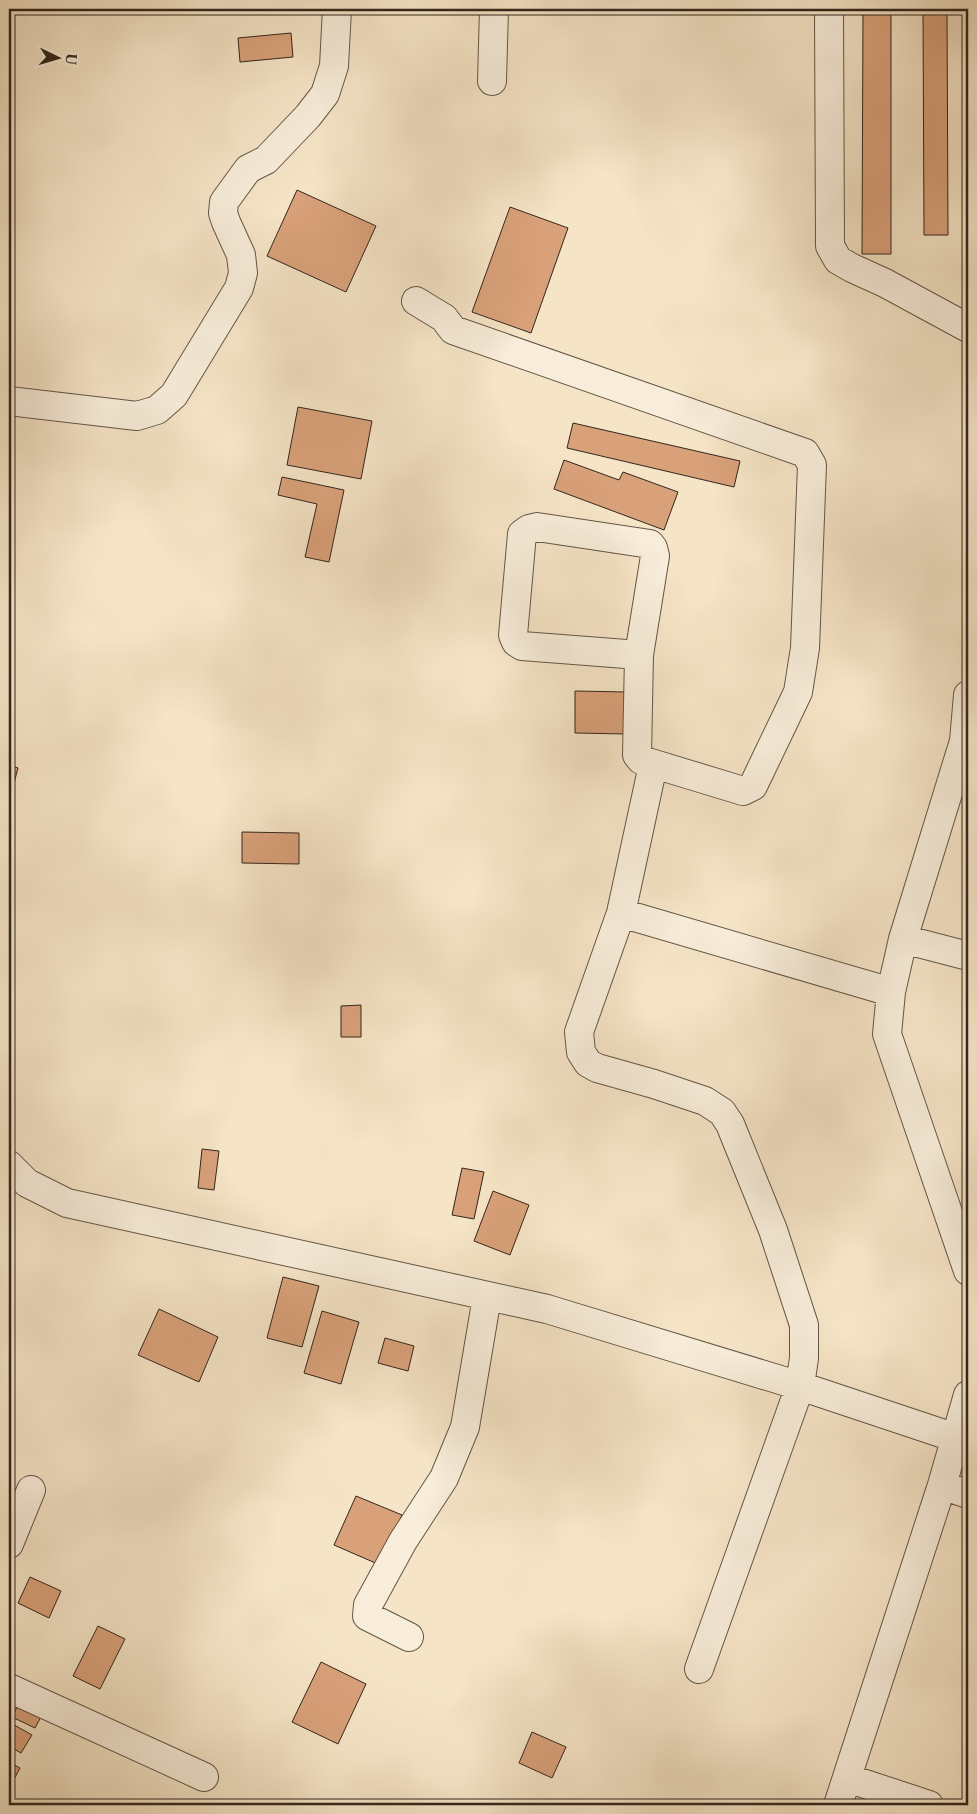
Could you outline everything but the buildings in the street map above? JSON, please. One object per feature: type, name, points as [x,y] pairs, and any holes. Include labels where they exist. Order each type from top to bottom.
[{"type":"street","points":[[9,401],[137,416],[157,410],[174,395],[239,288],[243,272],[241,255],[226,222],[224,202],[248,169],[266,160],[308,116],[325,94],[334,66],[337,9]]},
{"type":"street","points":[[492,80],[494,9]]},
{"type":"street","points":[[829,9],[830,246],[838,260],[968,328]]},
{"type":"street","points":[[416,301],[444,318],[453,330],[805,453],[812,465],[805,648],[798,692],[753,786],[743,790],[653,764],[641,760],[638,755],[638,655],[655,556],[650,544],[537,527],[528,529],[522,534],[513,635],[516,642],[522,646],[638,655]]},
{"type":"street","points":[[968,695],[964,741],[903,939],[891,992],[887,1034],[968,1271]]},
{"type":"street","points":[[653,764],[621,913],[579,1032],[581,1052],[588,1062],[598,1068],[705,1101],[722,1112],[730,1124],[774,1230],[804,1325],[804,1358],[800,1386],[699,1669]]},
{"type":"street","points":[[621,913],[891,992]]},
{"type":"street","points":[[903,939],[968,956]]},
{"type":"street","points":[[9,1166],[27,1183],[67,1203],[547,1310],[800,1386],[956,1438]]},
{"type":"street","points":[[409,1637],[367,1616],[368,1605],[403,1541],[444,1478],[465,1427],[487,1296]]},
{"type":"street","points":[[929,1805],[843,1791],[942,1485],[968,1395]]},
{"type":"street","points":[[942,1485],[968,1494]]},
{"type":"street","points":[[9,1544],[31,1490]]},
{"type":"street","points":[[9,1688],[204,1777]]}]
